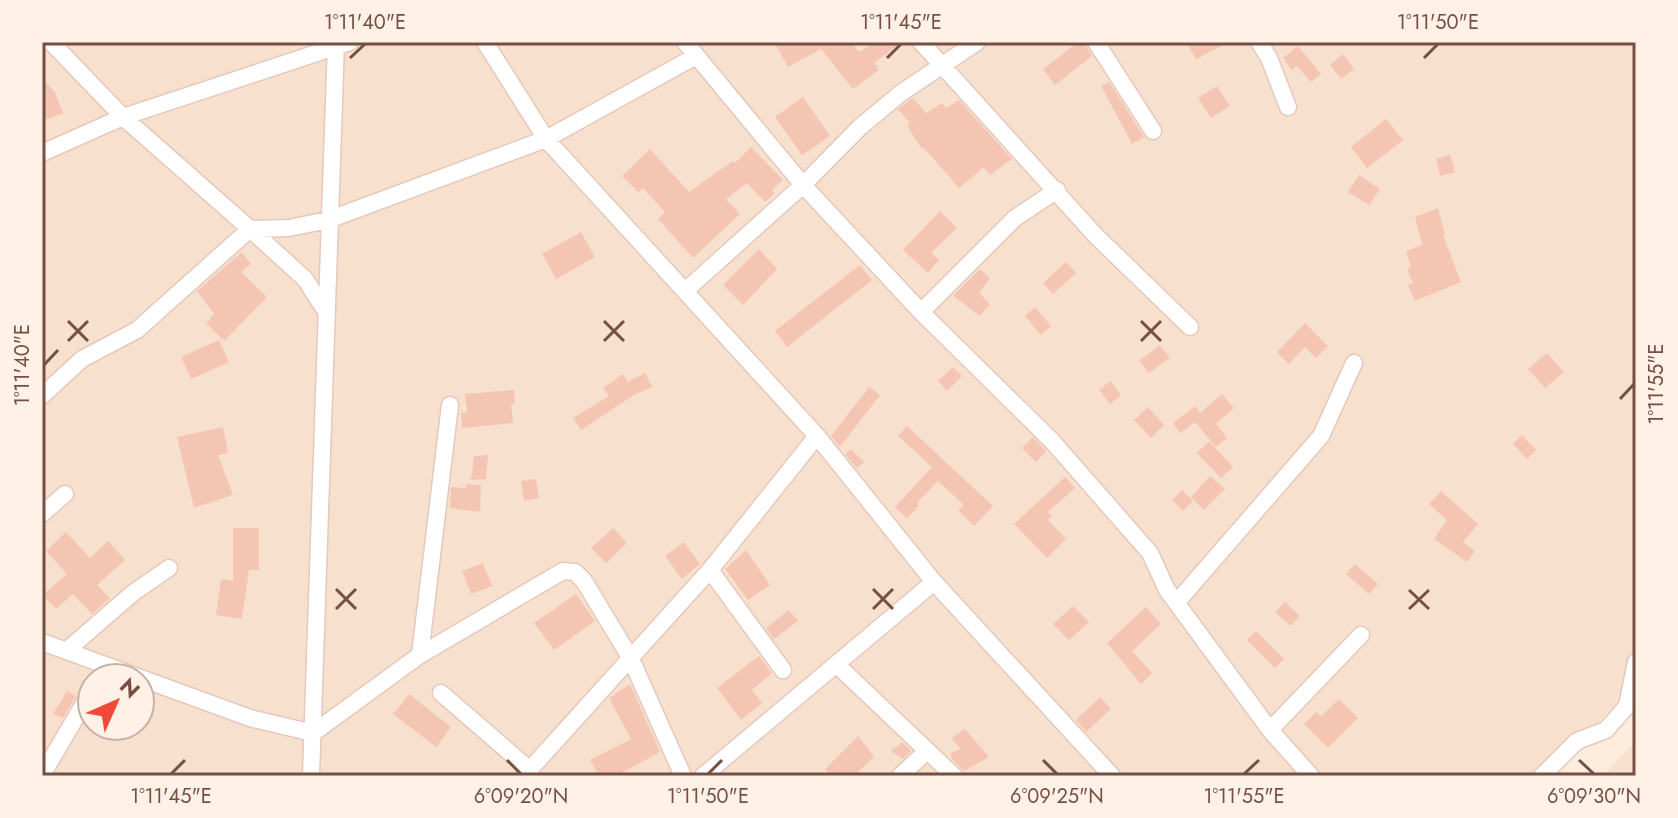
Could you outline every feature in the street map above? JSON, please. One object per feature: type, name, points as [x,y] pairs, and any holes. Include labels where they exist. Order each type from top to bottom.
[{"type":"street","points":[[51,42],[123,117],[305,279],[325,310]]},
{"type":"street","points":[[485,42],[546,139],[817,436],[934,582],[1112,776]]},
{"type":"street","points":[[685,42],[803,185],[921,312],[1052,441],[1150,553],[1167,590],[1270,730],[1311,776]]},
{"type":"street","points":[[921,42],[1145,286],[1190,327]]},
{"type":"street","points":[[685,291],[803,185],[860,127],[901,93],[977,42]]},
{"type":"street","points":[[1096,42],[1153,131]]},
{"type":"street","points":[[1259,42],[1288,107]]},
{"type":"street","points":[[42,153],[123,117],[340,44],[328,220],[311,776]]},
{"type":"street","points":[[42,396],[82,359],[137,330],[250,229],[289,228],[328,220],[546,139],[696,56]]},
{"type":"street","points":[[921,312],[1015,218],[1057,190]]},
{"type":"street","points":[[1177,602],[1321,436],[1354,363]]},
{"type":"street","points":[[420,655],[450,405]]},
{"type":"street","points":[[441,693],[527,773],[710,570],[817,436]]},
{"type":"street","points":[[42,514],[65,494]]},
{"type":"street","points":[[66,651],[133,593],[169,568]]},
{"type":"street","points":[[710,570],[783,670]]},
{"type":"street","points":[[156,689],[250,718],[313,733],[420,655],[563,571],[575,572],[584,581],[631,659],[683,776]]},
{"type":"street","points":[[703,776],[934,582]]},
{"type":"street","points":[[1270,730],[1361,635]]},
{"type":"street","points":[[42,642],[85,662]]},
{"type":"street","points":[[1542,776],[1577,741],[1606,730],[1627,706],[1636,662]]},
{"type":"street","points":[[837,665],[954,776]]},
{"type":"street","points":[[42,775],[76,717]]},
{"type":"street","points":[[900,776],[927,751]]},
{"type":"shaded area","points":[[42,42],[1636,42],[1636,684],[1546,776],[42,776]]},
{"type":"shaded area","points":[[1636,741],[1636,776],[1602,776]]},
{"type":"building","points":[[774,42],[851,42],[859,52],[875,42],[902,42],[874,63],[879,70],[853,89],[821,49],[788,67]]},
{"type":"building","points":[[1078,42],[1084,42],[1092,56],[1055,85],[1043,69]]},
{"type":"building","points":[[1186,42],[1229,42],[1196,59]]},
{"type":"building","points":[[1298,46],[1321,74],[1311,82],[1297,66],[1292,70],[1283,58]]},
{"type":"building","points":[[1343,54],[1354,69],[1341,79],[1330,65]]},
{"type":"building","points":[[42,78],[55,92],[63,114],[42,120]]},
{"type":"building","points":[[1109,82],[1144,137],[1132,144],[1101,86]]},
{"type":"building","points":[[1217,86],[1230,106],[1211,118],[1198,98]]},
{"type":"building","points":[[803,97],[830,136],[802,155],[775,117]]},
{"type":"building","points":[[913,98],[926,113],[942,103],[946,108],[959,100],[1012,159],[990,175],[984,167],[959,188],[922,149],[907,126],[910,123],[898,109]]},
{"type":"building","points":[[1386,119],[1403,140],[1367,168],[1351,147]]},
{"type":"building","points":[[751,147],[783,180],[765,202],[747,183],[726,199],[740,214],[693,258],[658,219],[665,212],[643,188],[638,192],[622,176],[650,149],[689,192],[733,161],[735,163]]},
{"type":"building","points":[[1450,155],[1455,172],[1440,176],[1436,159]]},
{"type":"building","points":[[1359,175],[1380,189],[1369,205],[1348,192]]},
{"type":"building","points":[[1438,208],[1443,235],[1461,282],[1415,301],[1408,285],[1413,283],[1407,269],[1411,267],[1406,251],[1422,245],[1415,217]]},
{"type":"building","points":[[940,211],[957,228],[931,253],[939,260],[928,273],[903,250]]},
{"type":"building","points":[[581,232],[595,257],[556,279],[542,254]]},
{"type":"building","points":[[759,249],[777,269],[743,305],[723,285]]},
{"type":"building","points":[[242,252],[251,264],[241,272],[267,297],[224,341],[206,323],[214,314],[197,291]]},
{"type":"building","points":[[1066,262],[1076,273],[1053,294],[1043,283]]},
{"type":"building","points":[[860,265],[872,280],[787,347],[775,331]]},
{"type":"building","points":[[980,269],[990,278],[979,293],[990,304],[980,316],[953,296]]},
{"type":"building","points":[[1035,307],[1051,326],[1041,335],[1025,316]]},
{"type":"building","points":[[1305,323],[1328,346],[1316,358],[1305,347],[1289,364],[1277,352]]},
{"type":"building","points":[[219,340],[229,362],[191,379],[181,357]]},
{"type":"building","points":[[1160,345],[1170,358],[1149,373],[1139,361]]},
{"type":"building","points":[[1547,353],[1564,372],[1545,388],[1528,369]]},
{"type":"building","points":[[953,367],[962,376],[947,391],[938,381]]},
{"type":"building","points":[[645,373],[652,387],[634,395],[581,430],[573,418],[609,396],[603,388],[623,374],[628,382]]},
{"type":"building","points":[[1110,381],[1121,395],[1110,404],[1099,390]]},
{"type":"building","points":[[869,387],[880,395],[840,447],[831,436]]},
{"type":"building","points":[[514,390],[515,403],[511,404],[513,423],[462,428],[461,413],[467,412],[465,394]]},
{"type":"building","points":[[1222,394],[1234,408],[1216,424],[1227,438],[1216,447],[1195,422],[1180,433],[1173,423],[1195,406],[1200,413]]},
{"type":"building","points":[[1148,407],[1164,425],[1151,438],[1134,420]]},
{"type":"building","points":[[907,426],[993,506],[974,526],[958,510],[964,505],[938,481],[907,518],[895,507],[932,467],[898,436]]},
{"type":"building","points":[[223,427],[228,453],[218,455],[233,495],[194,508],[177,437]]},
{"type":"building","points":[[1522,435],[1536,450],[1527,459],[1513,444]]},
{"type":"building","points":[[1033,437],[1046,451],[1036,462],[1022,448]]},
{"type":"building","points":[[1209,441],[1233,467],[1221,478],[1197,453]]},
{"type":"building","points":[[851,449],[864,462],[857,468],[845,454]]},
{"type":"building","points":[[488,455],[486,479],[471,480],[474,456]]},
{"type":"building","points":[[1210,476],[1225,489],[1204,510],[1191,497]]},
{"type":"building","points":[[1065,477],[1075,488],[1048,512],[1052,516],[1048,520],[1066,539],[1047,558],[1014,524]]},
{"type":"building","points":[[536,479],[539,498],[524,501],[521,481]]},
{"type":"building","points":[[466,484],[481,485],[480,512],[450,508],[451,487],[466,488]]},
{"type":"building","points":[[1182,490],[1193,501],[1183,511],[1172,500]]},
{"type":"building","points":[[1441,491],[1478,524],[1463,542],[1475,551],[1467,562],[1434,539],[1447,520],[1429,504]]},
{"type":"building","points":[[233,528],[259,528],[259,570],[249,570],[242,619],[216,615],[221,579],[233,581]]},
{"type":"building","points":[[613,528],[627,543],[606,563],[591,548]]},
{"type":"building","points":[[66,532],[90,558],[108,541],[125,560],[97,585],[110,598],[92,614],[73,594],[56,609],[43,595],[67,574],[46,551]]},
{"type":"building","points":[[684,542],[700,564],[682,579],[665,556]]},
{"type":"building","points":[[746,550],[770,585],[748,600],[725,569]]},
{"type":"building","points":[[483,563],[492,586],[471,594],[462,571]]},
{"type":"building","points":[[1355,564],[1378,584],[1369,594],[1346,574]]},
{"type":"building","points":[[576,594],[595,621],[554,650],[534,623]]},
{"type":"building","points":[[1285,602],[1300,616],[1291,626],[1275,612]]},
{"type":"building","points":[[1073,606],[1089,622],[1069,640],[1053,624]]},
{"type":"building","points":[[1146,607],[1161,624],[1132,651],[1152,673],[1141,684],[1107,643]]},
{"type":"building","points":[[789,610],[798,621],[774,639],[766,628]]},
{"type":"building","points":[[1256,631],[1284,659],[1275,668],[1247,640]]},
{"type":"building","points":[[759,656],[772,673],[752,690],[762,703],[741,720],[717,688]]},
{"type":"building","points":[[630,684],[660,752],[616,776],[599,776],[590,760],[631,739],[609,698]]},
{"type":"building","points":[[67,691],[76,696],[63,718],[53,714]]},
{"type":"building","points":[[409,694],[451,727],[436,747],[393,714]]},
{"type":"building","points":[[1100,697],[1111,709],[1086,732],[1076,720]]},
{"type":"building","points":[[1339,699],[1358,718],[1328,748],[1304,724],[1316,712],[1321,716]]},
{"type":"building","points":[[965,729],[989,757],[964,771],[951,758],[951,753],[960,749],[952,738]]},
{"type":"building","points":[[858,736],[874,757],[854,776],[831,776],[825,769]]},
{"type":"building","points":[[902,742],[911,751],[903,759],[891,751]]}]
